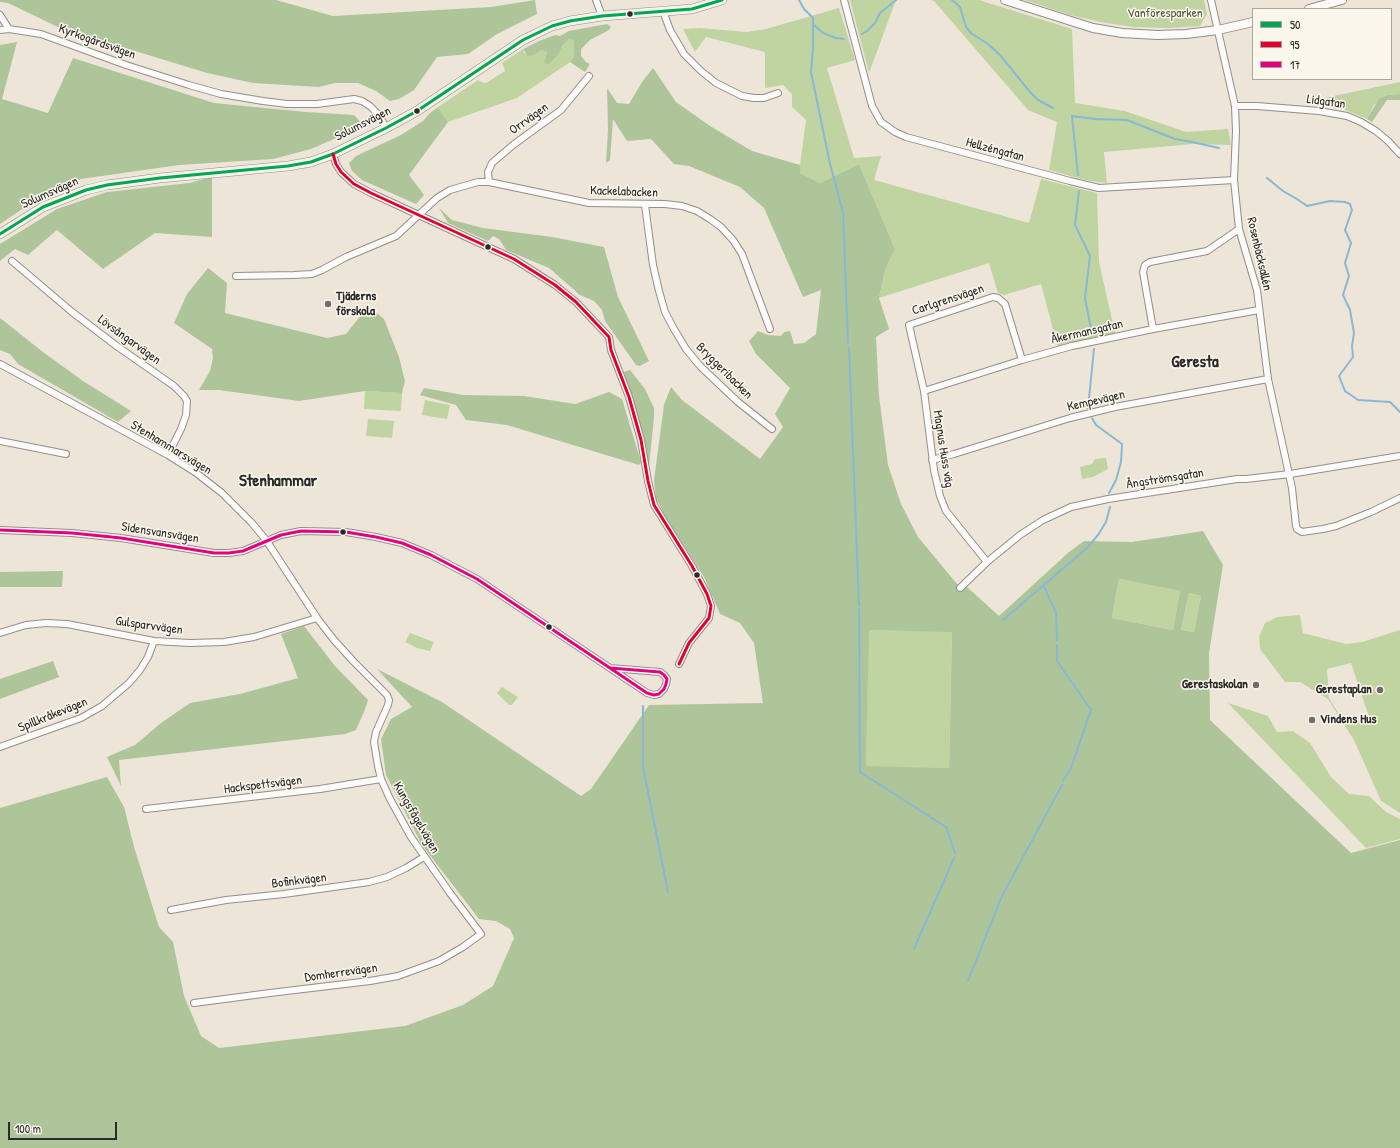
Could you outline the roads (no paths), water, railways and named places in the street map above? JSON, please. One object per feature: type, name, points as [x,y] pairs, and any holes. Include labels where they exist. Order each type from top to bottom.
[{"type":"main road","name":"Solumsvägen","points":[[0,234],[43,208],[86,190],[107,185],[160,178],[288,166],[311,162],[333,154],[386,128],[452,88],[523,40],[552,26],[570,21],[602,16],[692,9],[722,0]]},
{"type":"street","points":[[596,0],[602,16]]},
{"type":"street","name":"Hellzéngatan","points":[[844,0],[872,106],[882,122],[895,132],[906,137],[1094,187],[1109,188],[1234,180]]},
{"type":"street","points":[[1005,0],[1093,28],[1122,33],[1152,35],[1179,34],[1218,30],[1252,22]]},
{"type":"street","name":"Rosenbäcksallén","points":[[1211,0],[1235,106],[1236,130],[1234,180],[1240,229],[1257,290],[1268,379],[1290,474],[1297,529],[1302,532],[1336,526],[1400,498]]},
{"type":"street","points":[[1312,8],[1342,0]]},
{"type":"street","points":[[663,11],[670,30],[684,54],[716,83],[742,96],[754,98],[764,98],[778,93]]},
{"type":"street","points":[[0,15],[9,29]]},
{"type":"street","name":"Kyrkogårdsvägen","points":[[0,30],[9,29],[42,34],[126,65],[221,94],[287,104],[317,104],[354,99],[362,101],[370,106],[386,128]]},
{"type":"street","name":"Orrvägen","points":[[489,182],[488,172],[492,163],[513,145],[561,110],[589,76]]},
{"type":"street","name":"Lidgatan","points":[[1235,106],[1257,106],[1318,111],[1347,116],[1376,131],[1400,154]]},
{"type":"street","points":[[333,154],[340,172],[354,184],[507,256],[556,284],[576,302],[606,334],[629,397],[641,440],[654,505],[692,566],[707,594],[711,606],[709,618],[689,643],[679,664]]},
{"type":"street","name":"Kackelabacken","points":[[236,276],[312,274],[346,257],[396,236],[437,198],[450,190],[478,182],[489,182],[588,203],[645,205],[665,204],[682,206],[697,211],[721,227],[733,240],[742,254],[770,329]]},
{"type":"street","name":"Bryggeribacken","points":[[645,205],[653,265],[659,291],[665,312],[674,329],[686,349],[700,366],[738,402],[772,429]]},
{"type":"street","points":[[1153,329],[1144,272],[1145,265],[1150,262],[1207,251],[1240,229]]},
{"type":"street","name":"Lövsångarvägen","points":[[12,261],[72,312],[174,386],[184,396],[187,401],[186,415],[168,455]]},
{"type":"street","name":"Carlgrensvägen","points":[[909,325],[993,298],[998,298],[1004,304],[1022,360]]},
{"type":"street","name":"Åkermansgatan","points":[[924,391],[1072,346],[1153,329],[1259,310]]},
{"type":"street","name":"Magnus Huss väg","points":[[909,325],[924,391],[932,460],[940,496],[946,511],[987,562]]},
{"type":"street","name":"Stenhammarsvägen","points":[[0,364],[168,455],[195,472],[222,493],[252,523],[266,540],[317,618],[354,662],[387,695],[389,700]]},
{"type":"street","name":"Kempevägen","points":[[932,460],[1070,418],[1115,407],[1268,379]]},
{"type":"street","points":[[0,441],[66,454]]},
{"type":"street","name":"Ångströmsgatan","points":[[960,588],[987,562],[1020,535],[1058,512],[1071,507],[1237,479],[1290,474],[1400,456]]},
{"type":"street","name":"Sidensvansvägen","points":[[0,530],[72,533],[121,538],[214,553],[243,551],[266,540],[301,531],[346,532],[376,537],[402,543],[431,555],[477,579],[647,693],[654,695],[659,694],[664,689],[666,684],[667,679],[660,672],[610,668]]},
{"type":"street","name":"Gulsparvvägen","points":[[0,633],[26,625],[46,623],[67,624],[154,641],[190,643],[224,642],[254,637],[317,618]]},
{"type":"street","name":"Spillkråkevägen","points":[[0,747],[81,718],[102,706],[129,683],[140,670],[148,657],[154,641]]},
{"type":"street","name":"Kungsfågelvägen","points":[[389,700],[386,712],[376,732],[374,742],[381,779],[401,819],[424,857],[481,934]]},
{"type":"street","name":"Hackspettsvägen","points":[[146,809],[320,789],[381,779]]},
{"type":"street","name":"Bofinkvägen","points":[[170,910],[226,900],[284,894],[369,882],[387,877],[424,857]]},
{"type":"street","name":"Domherrevägen","points":[[194,1004],[398,976],[439,961],[463,947],[481,934]]},
{"type":"waterway","points":[[799,0],[804,9],[813,18],[813,24],[823,33],[836,38],[844,39]]},
{"type":"waterway","points":[[862,34],[875,23],[880,13],[896,0]]},
{"type":"waterway","points":[[952,0],[960,7],[966,27],[971,33],[988,44],[1000,55],[1038,100],[1053,108]]},
{"type":"waterway","points":[[813,24],[811,72],[830,164],[843,212],[848,343]]},
{"type":"waterway","points":[[1078,175],[1072,116],[1095,119],[1127,120],[1175,139],[1219,148]]},
{"type":"waterway","points":[[1267,178],[1283,191],[1307,206],[1330,201],[1345,202],[1350,204],[1352,210],[1345,230],[1351,243],[1345,263],[1349,276],[1343,295],[1350,310],[1354,333],[1352,346],[1353,357],[1339,376],[1345,391],[1358,400],[1390,402],[1400,412]]},
{"type":"waterway","points":[[1079,191],[1075,225],[1090,256],[1085,298],[1092,334]]},
{"type":"waterway","points":[[849,348],[859,606]]},
{"type":"waterway","points":[[1088,408],[1094,349]]},
{"type":"waterway","points":[[1092,418],[1096,425],[1122,444],[1121,462],[1116,480],[1109,493]]},
{"type":"waterway","points":[[1003,620],[1087,548],[1098,535],[1106,522],[1110,507]]},
{"type":"waterway","points":[[1043,584],[1049,598]]},
{"type":"waterway","points":[[1050,600],[1056,612],[1057,641]]},
{"type":"waterway","points":[[859,609],[860,772],[946,827],[955,853]]},
{"type":"waterway","points":[[1057,645],[1057,661],[1089,707]]},
{"type":"waterway","points":[[643,706],[643,767],[668,892]]},
{"type":"waterway","points":[[1063,781],[1071,768],[1091,710],[1090,708]]},
{"type":"waterway","points":[[968,981],[1002,896],[1062,785]]},
{"type":"waterway","points":[[914,949],[954,858]]},
{"type":"place","name":"Tjäderns förskola","points":[[328,304]]},
{"type":"place","name":"Gerestaskolan","points":[[1256,685]]},
{"type":"place","name":"Gerestaplan","points":[[1380,690]]},
{"type":"place","name":"Vindens Hus","points":[[1312,720]]},
{"type":"district","name":"Geresta","points":[[1195,362]]},
{"type":"district","name":"Stenhammar","points":[[278,481]]},
{"type":"park label","name":"Vanföresparken","points":[[1165,14]]}]
